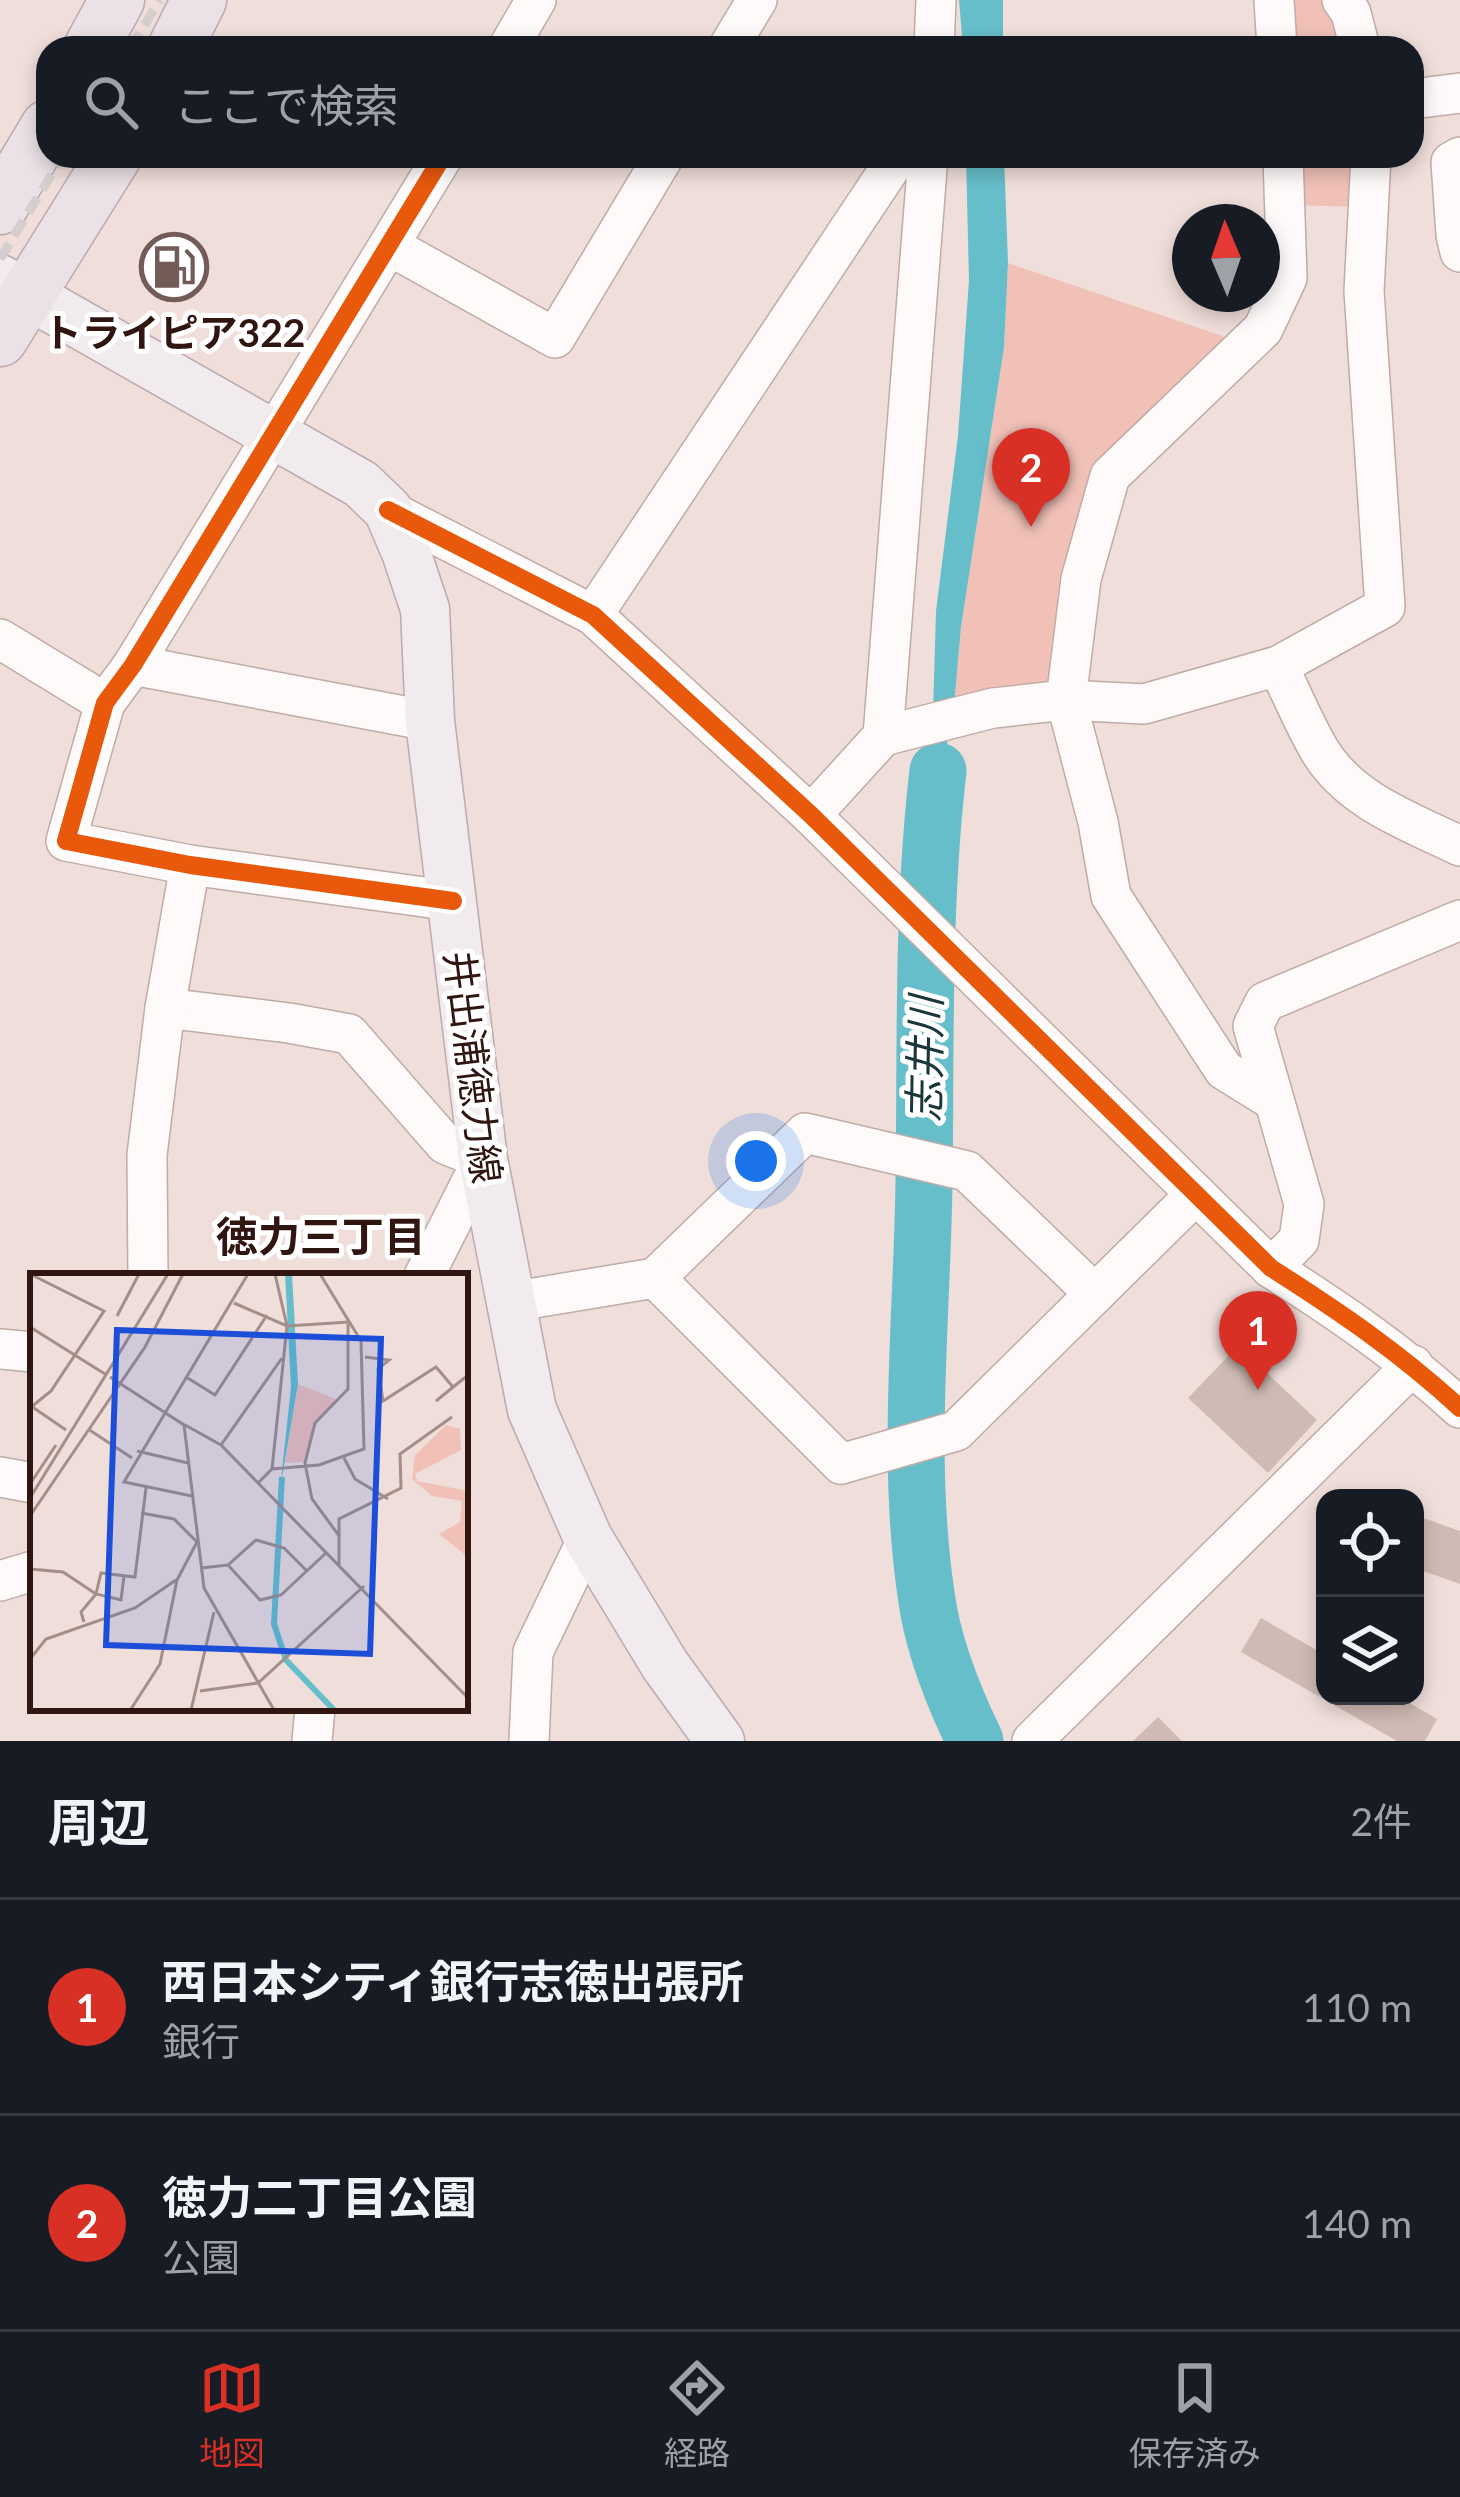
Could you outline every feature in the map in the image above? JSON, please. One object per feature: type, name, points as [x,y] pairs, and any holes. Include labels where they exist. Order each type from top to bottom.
[{"type":"highway","points":[[98,36],[117,0]]},
{"type":"highway","points":[[181,36],[199,0]]},
{"type":"highway","points":[[0,207],[36,147]]},
{"type":"highway","points":[[10,304],[106,168]]},
{"type":"main road","points":[[10,304],[273,435],[361,484],[388,510]]},
{"type":"main road","name":"井出浦徳力線","points":[[388,510],[425,609],[430,722],[483,1159],[532,1410],[588,1538],[664,1666],[721,1741]]},
{"type":"street","points":[[515,36],[536,0]]},
{"type":"street","points":[[735,36],[757,0]]},
{"type":"street","points":[[934,36],[936,0]]},
{"type":"street","points":[[1274,0],[1276,36]]},
{"type":"street","points":[[1342,0],[1352,14],[1357,36]]},
{"type":"street","points":[[1424,98],[1460,93]]},
{"type":"street","points":[[1460,157],[1451,162],[1460,252]]},
{"type":"street","points":[[436,168],[133,665],[105,703],[66,841],[190,865],[453,901]]},
{"type":"street","points":[[390,245],[555,338],[657,168]]},
{"type":"street","points":[[593,615],[890,168]]},
{"type":"street","points":[[883,736],[927,168]]},
{"type":"street","points":[[1274,1101],[1224,1070],[1112,896],[1066,700],[1081,579],[1110,476],[1263,328],[1286,278],[1284,168]]},
{"type":"street","points":[[811,815],[883,736],[993,708],[1066,700],[1144,704],[1278,666],[1385,607],[1364,291],[1370,168]]},
{"type":"street","points":[[388,510],[593,615],[811,815],[1271,1268],[1357,1322],[1460,1408]]},
{"type":"street","points":[[0,639],[105,703]]},
{"type":"street","points":[[133,665],[430,722]]},
{"type":"street","points":[[1278,666],[1322,754],[1343,780],[1371,802],[1460,847]]},
{"type":"street","points":[[148,1273],[147,1155],[165,1008],[190,865]]},
{"type":"street","points":[[1271,1268],[1299,1240],[1304,1204],[1253,1026],[1264,1002],[1460,920]]},
{"type":"street","points":[[165,1008],[349,1034],[445,1144],[483,1159],[426,1273]]},
{"type":"street","points":[[511,1302],[655,1278],[806,1133],[967,1171],[1095,1294]]},
{"type":"street","points":[[655,1278],[841,1464],[956,1432],[1196,1194]]},
{"type":"street","points":[[0,1348],[30,1352]]},
{"type":"street","points":[[1032,1741],[1413,1365]]},
{"type":"street","points":[[0,1478],[30,1483]]},
{"type":"street","points":[[530,1741],[533,1652],[588,1538]]},
{"type":"street","points":[[0,1581],[30,1572]]},
{"type":"street","points":[[311,1741],[315,1711]]},
{"type":"shaded area","points":[[1283,0],[1333,0],[1346,36],[1285,36]]},
{"type":"shaded area","points":[[1292,168],[1362,168],[1360,207],[1294,205]]},
{"type":"shaded area","points":[[1008,263],[1237,341],[1112,459],[1057,692],[954,705],[961,627],[1004,347]]},
{"type":"water","points":[[959,0],[1003,0],[1003,36],[962,36]]},
{"type":"water","points":[[966,168],[1004,168],[1008,263],[1004,347],[929,848],[936,611],[958,436],[969,280]]},
{"type":"building","points":[[1238,1346],[1317,1420],[1268,1473],[1188,1398]]},
{"type":"building","points":[[1424,1518],[1460,1531],[1460,1584],[1424,1571]]},
{"type":"building","points":[[1261,1618],[1316,1650],[1316,1695],[1241,1652]]},
{"type":"building","points":[[1334,1705],[1413,1705],[1437,1719],[1425,1741],[1397,1741]]},
{"type":"building","points":[[1158,1717],[1182,1741],[1133,1741]]},
{"type":"waterway","name":"志井川","points":[[938,771],[927,925],[917,1492],[933,1631],[975,1741]]},
{"type":"railway","points":[[138,36],[160,0]]},
{"type":"railway","points":[[0,259],[56,168]]},
{"type":"cycle path","points":[[436,168],[133,665],[105,703],[66,841],[190,865],[453,901]]},
{"type":"cycle path","points":[[388,510],[593,615],[811,815],[1271,1268],[1368,1334],[1460,1408]]},
{"type":"place","name":"トライピア322","points":[[174,267]]},
{"type":"place","name":"徳力二丁目公園","points":[[1031,527]]},
{"type":"place","name":"西日本シティ銀行志徳出張所","points":[[1258,1390]]},
{"type":"district","name":"徳力三丁目","points":[[321,1236]]}]
